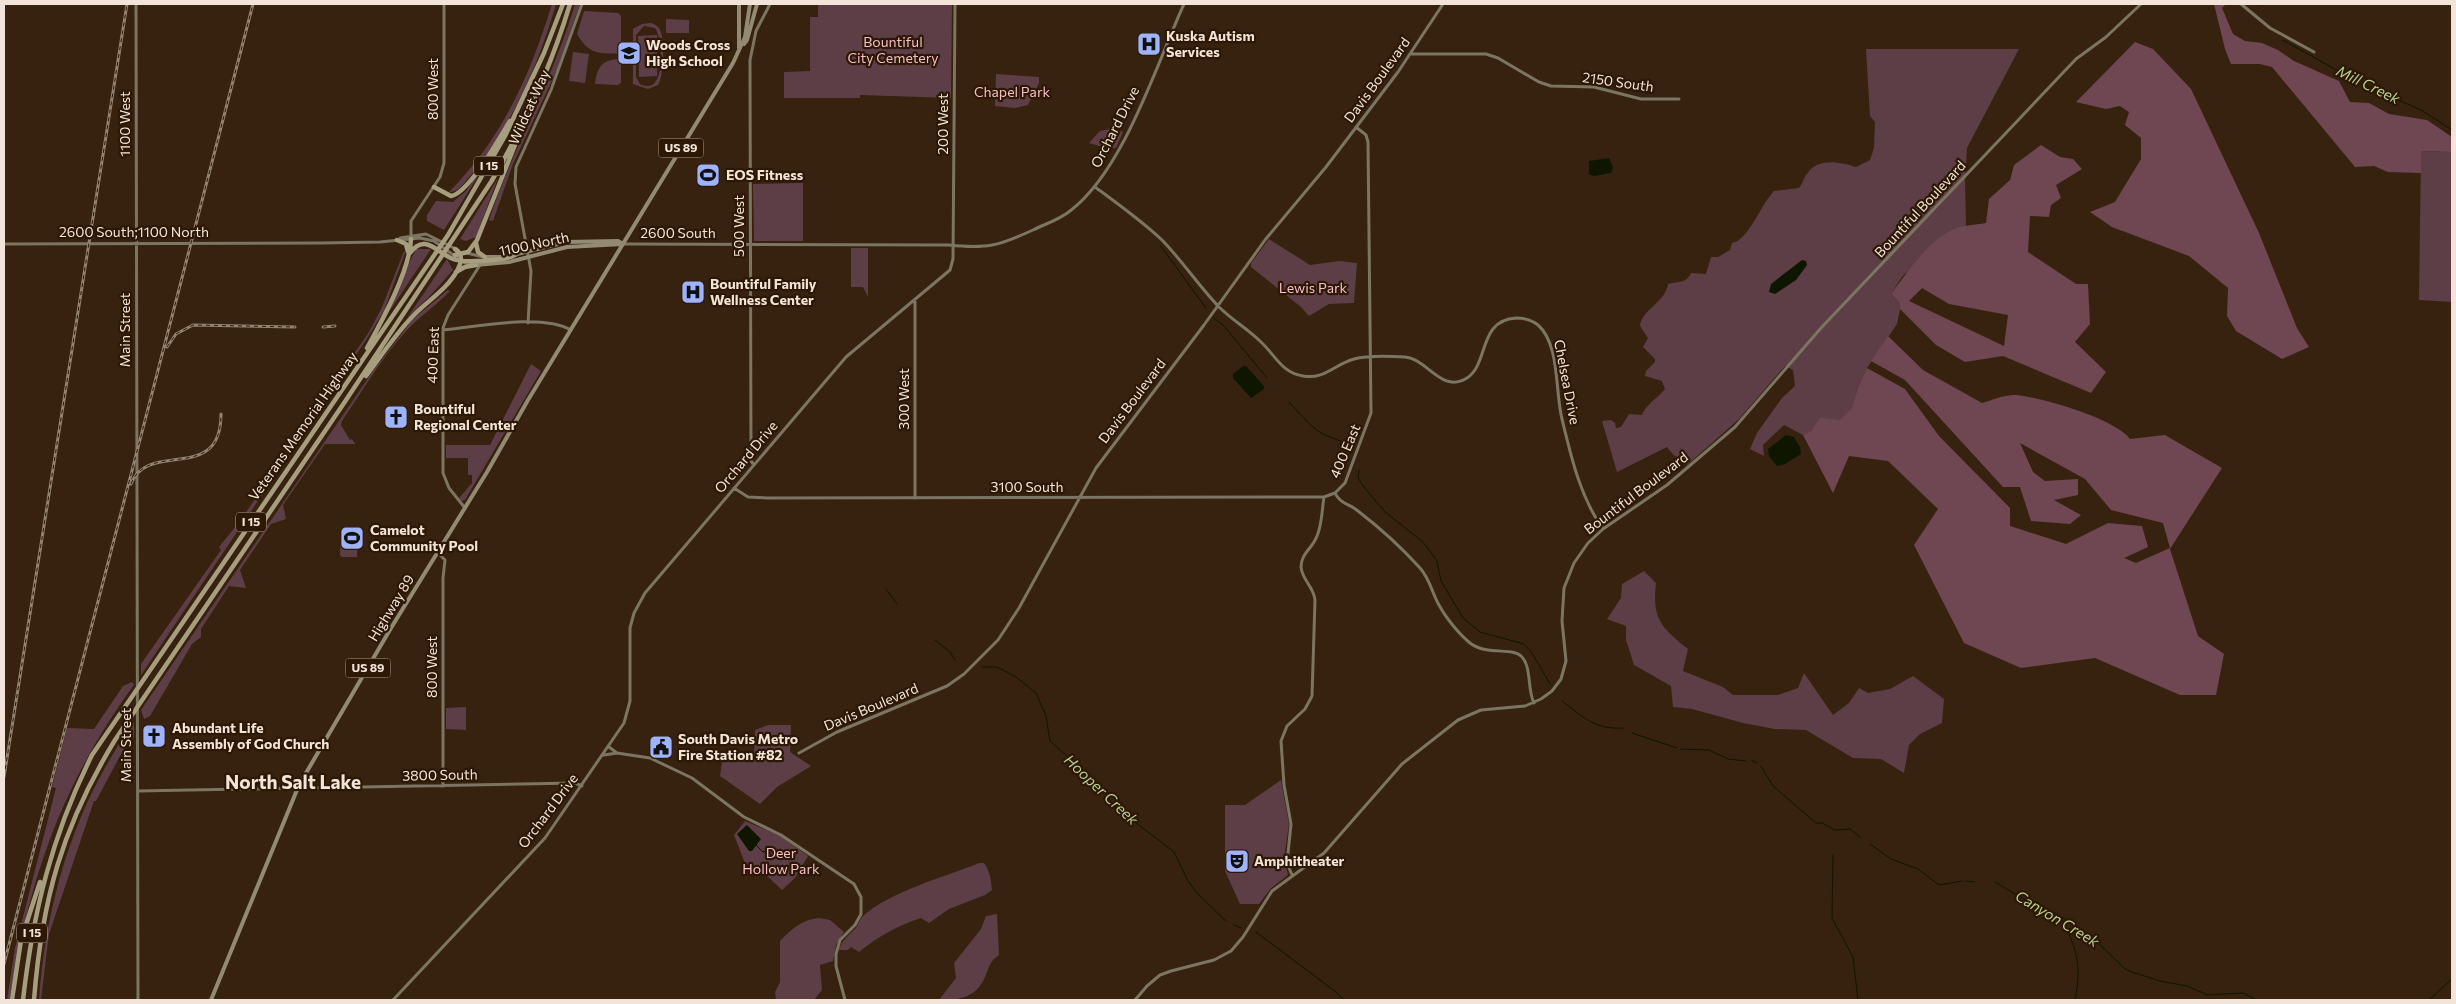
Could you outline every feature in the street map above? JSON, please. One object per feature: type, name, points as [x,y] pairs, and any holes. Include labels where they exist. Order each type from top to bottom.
[{"type":"highway","name":"Veterans Memorial Highway","points":[[23,1000],[32,933],[46,866],[65,813],[85,770],[132,696],[448,235],[483,177],[526,94],[563,4]]},
{"type":"highway","name":"Veterans Memorial Highway","points":[[34,1000],[47,900],[59,857],[90,780],[455,238],[509,152],[550,64],[570,4]]},
{"type":"highway","points":[[434,187],[451,196],[460,192],[482,164],[526,94]]},
{"type":"highway","points":[[342,406],[410,320],[444,288],[455,273],[461,256],[476,240],[531,107]]},
{"type":"highway","points":[[358,365],[385,314],[407,256],[411,237]]},
{"type":"highway","points":[[397,240],[407,246],[407,256]]},
{"type":"highway","points":[[476,240],[476,250],[485,257]]},
{"type":"highway","points":[[407,256],[416,246],[426,244],[450,257],[499,259],[515,255]]},
{"type":"highway","points":[[455,248],[461,256]]},
{"type":"highway","points":[[455,273],[465,267],[478,265]]},
{"type":"highway","points":[[12,1000],[21,940],[30,906],[46,866]]},
{"type":"main road","points":[[739,4],[739,50]]},
{"type":"main road","name":"US 89","points":[[623,244],[739,50],[748,23],[750,4]]},
{"type":"main road","points":[[739,50],[747,40],[757,4]]},
{"type":"main road","name":"2600 South","points":[[485,257],[515,255],[570,241],[618,241],[623,244]]},
{"type":"main road","name":"1100 North","points":[[478,265],[509,262],[563,247],[623,244]]},
{"type":"main road","name":"Highway 89","points":[[210,1000],[297,788],[391,628],[465,509],[528,400],[623,244]]},
{"type":"street","name":"1100 West","points":[[136,4],[137,243]]},
{"type":"street","name":"800 West","points":[[434,187],[444,163],[444,4]]},
{"type":"street","name":"Wildcat Way","points":[[528,323],[531,274],[515,181],[516,167],[553,83],[582,4]]},
{"type":"street","name":"500 West","points":[[754,465],[751,453],[750,60],[753,42],[761,18],[770,4]]},
{"type":"street","name":"200 West","points":[[953,245],[955,4]]},
{"type":"street","name":"Orchard Drive","points":[[393,1000],[540,843],[582,786],[624,723],[628,713],[629,634],[637,607],[648,589],[846,357],[950,270],[953,262],[953,245],[980,248],[1003,244],[1065,214],[1095,187],[1128,131],[1184,4]]},
{"type":"street","name":"Davis Boulevard","points":[[799,753],[837,732],[942,689],[969,670],[998,640],[1014,617],[1096,468],[1275,227],[1326,167],[1411,54],[1443,4]]},
{"type":"street","name":"Bountiful Boulevard","points":[[1135,1000],[1150,982],[1164,974],[1214,960],[1231,951],[1243,937],[1269,894],[1331,847],[1405,761],[1458,720],[1481,710],[1521,707],[1534,703],[1552,691],[1562,676],[1566,658],[1562,607],[1566,582],[1580,552],[1603,529],[1660,491],[1735,427],[1822,328],[2079,56],[2106,37],[2140,4]]},
{"type":"street","points":[[2241,4],[2270,28],[2314,52]]},
{"type":"street","name":"2150 South","points":[[1411,54],[1486,54],[1498,58],[1538,82],[1551,86],[1594,88],[1641,99],[1679,98]]},
{"type":"street","name":"400 East","points":[[1324,497],[1335,493],[1345,483],[1370,419],[1368,142],[1366,135],[1356,127]]},
{"type":"street","points":[[434,187],[411,221],[411,237],[432,235],[455,248]]},
{"type":"street","name":"Chelsea Drive","points":[[1095,187],[1151,230],[1180,260],[1218,305],[1263,344],[1282,367],[1297,375],[1318,376],[1329,373],[1350,360],[1371,357],[1412,358],[1422,363],[1442,380],[1459,382],[1473,372],[1489,334],[1499,324],[1517,318],[1536,324],[1546,336],[1552,350],[1561,415],[1576,472],[1586,499],[1603,529]]},
{"type":"street","name":"1100 North","points":[[265,244],[376,242],[411,237],[432,240],[478,265]]},
{"type":"street","name":"Main Street","points":[[137,243],[138,1000]]},
{"type":"street","name":"2600 South;1100 North","points":[[4,244],[265,244]]},
{"type":"street","name":"2600 South","points":[[623,244],[953,245]]},
{"type":"street","name":"2600 South","points":[[461,256],[485,257]]},
{"type":"street","name":"400 East","points":[[465,509],[449,488],[443,473],[443,330],[448,315],[478,265]]},
{"type":"street","name":"300 West","points":[[915,300],[915,498]]},
{"type":"street","points":[[443,330],[494,323],[528,323],[558,324],[572,330]]},
{"type":"street","name":"3100 South","points":[[734,488],[744,496],[752,498],[1324,497]]},
{"type":"street","points":[[1335,493],[1340,501],[1369,519],[1420,568],[1442,610],[1467,641],[1486,651],[1514,653],[1521,656],[1525,664],[1530,693],[1534,703]]},
{"type":"street","points":[[1292,876],[1287,863],[1292,824],[1284,786],[1281,741],[1287,726],[1305,709],[1312,693],[1316,600],[1313,589],[1303,576],[1302,564],[1305,553],[1318,535],[1324,497]]},
{"type":"street","name":"800 West","points":[[438,553],[445,559],[443,578],[443,786]]},
{"type":"street","points":[[609,747],[617,753]]},
{"type":"street","points":[[603,755],[632,753],[650,758],[692,778],[749,820],[781,835],[854,884],[861,897],[861,914],[857,922],[840,940],[836,954],[836,966],[845,1000]]},
{"type":"street","name":"3800 South","points":[[138,791],[575,783],[582,786]]},
{"type":"green space","points":[[552,4],[556,4],[541,49],[512,115],[472,174],[459,188],[449,192],[484,151],[512,106],[534,56]]},
{"type":"green space","points":[[575,4],[580,4],[557,70],[513,164],[493,221],[489,220],[556,59]]},
{"type":"green space","name":"Bountiful City Cemetery","points":[[818,4],[952,4],[951,98],[860,95],[860,98],[784,98],[784,72],[810,71],[810,17],[818,17]]},
{"type":"green space","points":[[584,11],[618,13],[621,16],[621,54],[595,51],[581,41],[577,34]]},
{"type":"green space","points":[[666,19],[689,20],[689,33],[666,33]]},
{"type":"green space","points":[[651,23],[656,25],[662,34],[663,41],[663,66],[660,81],[658,85],[648,89],[633,84],[633,29],[642,24]],"holes":[[[644,26],[655,28],[660,43],[661,65],[655,83],[649,86],[640,84],[636,77],[636,35]]]},
{"type":"green space","points":[[657,35],[657,76],[639,77],[638,36]]},
{"type":"green space","points":[[1866,49],[2019,49],[1967,148],[1965,181],[1966,226],[1944,235],[1899,281],[1891,294],[1899,302],[1900,309],[1897,324],[1867,368],[1858,387],[1852,409],[1842,420],[1820,420],[1810,432],[1803,435],[1784,425],[1763,445],[1764,456],[1750,449],[1757,433],[1782,398],[1795,386],[1793,370],[1785,366],[1739,419],[1687,465],[1667,447],[1617,472],[1602,421],[1611,420],[1615,423],[1616,428],[1621,427],[1629,414],[1642,415],[1647,407],[1665,389],[1662,381],[1645,376],[1646,371],[1655,362],[1655,359],[1643,347],[1648,338],[1640,326],[1645,315],[1663,296],[1668,284],[1682,282],[1691,273],[1706,274],[1711,257],[1718,257],[1730,250],[1732,243],[1738,241],[1749,229],[1774,191],[1799,188],[1811,169],[1823,163],[1830,162],[1856,167],[1870,160],[1874,148],[1875,122],[1870,116]]},
{"type":"green space","points":[[573,52],[589,54],[585,83],[569,81]]},
{"type":"green space","points":[[621,59],[621,83],[618,85],[595,84],[597,72],[605,62]]},
{"type":"green space","name":"Chapel Park","points":[[996,74],[1039,77],[1039,83],[1028,105],[1015,108],[995,106]]},
{"type":"green space","points":[[1114,128],[1123,132],[1116,148],[1106,148],[1089,143],[1100,131]]},
{"type":"green space","points":[[494,151],[444,230],[427,221],[427,215],[436,201],[453,202],[466,191]]},
{"type":"green space","points":[[2421,151],[2452,152],[2452,302],[2419,300]]},
{"type":"green space","points":[[498,178],[476,237],[466,241],[460,239]]},
{"type":"green space","points":[[803,183],[803,241],[754,241],[753,184]]},
{"type":"green space","name":"Lewis Park","points":[[1269,239],[1310,265],[1339,261],[1357,263],[1354,303],[1329,304],[1309,316],[1301,307],[1251,267],[1251,263]]},
{"type":"green space","points":[[851,248],[868,248],[868,297],[863,287],[851,287]]},
{"type":"green space","points":[[416,249],[431,249],[389,312],[405,271]]},
{"type":"green space","points":[[404,251],[405,253],[384,311],[368,337],[141,675],[141,664],[221,550],[219,547],[240,521],[369,332],[382,307]]},
{"type":"green space","points":[[447,259],[453,270],[407,318]]},
{"type":"green space","points":[[448,290],[450,291],[412,325],[389,351],[342,421],[341,425],[350,440],[352,439],[355,444],[325,444],[283,505],[286,519],[271,524],[240,570],[246,588],[229,586],[201,629],[201,637],[192,644],[150,716],[144,719],[141,710],[373,371],[413,319]]},
{"type":"green space","points":[[531,364],[541,371],[465,500],[462,501],[459,498],[472,483],[472,475],[468,475],[468,458],[446,458],[446,445],[490,445]]},
{"type":"green space","points":[[358,531],[357,557],[342,557],[340,555],[341,533],[345,532],[346,535]]},
{"type":"green space","points":[[1644,571],[1656,583],[1656,605],[1660,621],[1688,649],[1683,671],[1723,687],[1733,695],[1778,695],[1798,688],[1804,673],[1833,715],[1849,703],[1859,688],[1868,693],[1890,689],[1913,676],[1944,699],[1942,723],[1920,734],[1909,745],[1904,773],[1881,759],[1853,758],[1806,730],[1775,729],[1743,723],[1692,709],[1673,707],[1671,686],[1634,665],[1626,640],[1626,626],[1607,619],[1621,598],[1622,584]]},
{"type":"green space","points":[[132,682],[134,685],[87,759],[68,796],[52,835],[38,874],[27,914],[10,1000],[7,1000],[15,948],[56,788],[52,787],[67,728],[94,729],[123,686]]},
{"type":"green space","points":[[466,707],[466,730],[446,729],[446,708]]},
{"type":"green space","points":[[134,722],[134,737],[128,741],[96,801],[94,801],[49,934],[41,1000],[39,1000],[42,968],[53,906],[70,845],[95,787],[122,739]]},
{"type":"green space","points":[[768,725],[791,725],[790,752],[811,766],[777,787],[760,804],[720,776],[723,755],[754,754],[755,730]]},
{"type":"green space","points":[[1281,780],[1289,824],[1284,859],[1288,875],[1271,888],[1259,904],[1240,904],[1225,871],[1225,805],[1245,805]]},
{"type":"green space","name":"Deer Hollow Park","points":[[745,821],[781,836],[808,856],[795,878],[782,890],[765,874],[745,863],[734,835]]},
{"type":"green space","points":[[979,863],[984,863],[991,879],[992,890],[985,895],[949,909],[929,923],[921,918],[904,924],[881,936],[859,952],[851,947],[848,950],[839,950],[862,917],[875,907],[919,885]]},
{"type":"green space","points":[[997,914],[999,955],[991,962],[981,984],[972,994],[960,998],[939,1000],[956,978],[954,963],[981,929],[986,916]]},
{"type":"green space","points":[[819,918],[830,920],[844,932],[836,945],[833,961],[820,965],[822,990],[814,1000],[776,1000],[775,992],[780,982],[780,941],[798,925]]},
{"type":"shaded area","points":[[2214,4],[2226,4],[2222,8],[2233,34],[2245,41],[2262,43],[2278,50],[2294,61],[2339,81],[2350,102],[2369,103],[2389,114],[2427,120],[2452,137],[2452,152],[2421,151],[2421,173],[2388,172],[2374,166],[2355,167],[2272,67],[2260,64],[2231,64],[2225,49]]},
{"type":"shaded area","points":[[2135,42],[2153,49],[2191,89],[2259,233],[2297,328],[2309,347],[2282,359],[2236,331],[2227,316],[2228,288],[2189,256],[2112,227],[2090,212],[2115,202],[2141,159],[2141,138],[2125,125],[2129,112],[2120,106],[2106,109],[2076,102]]},
{"type":"shaded area","points":[[2041,145],[2060,157],[2073,159],[2082,169],[2056,185],[2061,198],[2051,205],[2049,217],[2030,216],[2028,252],[2076,284],[2088,284],[2090,324],[2075,342],[2106,372],[2091,393],[2003,356],[1965,362],[1936,345],[1900,309],[1899,302],[1891,294],[1918,258],[1943,235],[1960,227],[1986,223],[1989,199],[2010,180],[2014,165]],"holes":[[[1922,288],[1949,304],[2008,315],[2004,346],[1909,301]]]},
{"type":"shaded area","points":[[1609,158],[1613,168],[1611,173],[1594,176],[1589,174],[1589,161]]},
{"type":"shaded area","points":[[1802,260],[1806,261],[1807,265],[1796,280],[1775,294],[1769,292],[1771,284]]},
{"type":"shaded area","points":[[1888,336],[1923,370],[1982,403],[2012,395],[2042,400],[2077,410],[2110,424],[2122,431],[2130,439],[2165,435],[2222,468],[2170,549],[2198,636],[2224,654],[2216,695],[2180,695],[2095,658],[2021,668],[1964,643],[1914,545],[1938,509],[1888,461],[1849,456],[1833,493],[1803,435],[1811,431],[1820,418],[1840,420],[1852,408],[1858,387],[1867,368],[1905,389],[1939,436],[2010,508],[2010,526],[2066,544],[2108,523],[2142,526],[2148,547],[2124,558],[2136,563],[2170,548],[2163,523],[2111,510],[2085,479],[2020,443],[2033,472],[2045,481],[2078,479],[2078,495],[2054,500],[2081,515],[2070,524],[2031,521],[2020,487],[2003,487],[1905,380],[1871,361]]},
{"type":"shaded area","points":[[1243,366],[1246,366],[1264,386],[1264,389],[1251,398],[1233,378],[1233,374]]},
{"type":"shaded area","points":[[1786,435],[1794,437],[1800,447],[1801,454],[1785,464],[1777,466],[1769,456],[1768,449]]},
{"type":"shaded area","points":[[747,825],[761,839],[752,851],[749,851],[737,834]]},
{"type":"waterway","name":"Mill Creek","points":[[2283,40],[2356,81],[2423,111],[2452,130]]},
{"type":"waterway","name":"Canyon Creek","points":[[1160,245],[1206,308]]},
{"type":"waterway","name":"Canyon Creek","points":[[1214,318],[1224,326],[1267,378]]},
{"type":"waterway","name":"Canyon Creek","points":[[1289,402],[1318,431],[1345,443],[1352,451]]},
{"type":"waterway","name":"Canyon Creek","points":[[1359,470],[1358,478],[1385,512],[1423,542],[1437,561],[1441,581],[1463,618],[1480,632],[1524,644],[1532,653],[1550,684]]},
{"type":"waterway","name":"Hooper Creek","points":[[886,589],[897,604]]},
{"type":"waterway","name":"Hooper Creek","points":[[935,640],[950,652],[955,660]]},
{"type":"waterway","name":"Hooper Creek","points":[[982,667],[997,667],[1016,677],[1036,693],[1046,716],[1050,741],[1068,757],[1075,768],[1100,787],[1114,806],[1174,852],[1188,881],[1197,893],[1226,921]]},
{"type":"waterway","name":"Canyon Creek","points":[[1562,701],[1597,725],[1623,728]]},
{"type":"waterway","name":"Canyon Creek","points":[[1632,733],[1677,748]]},
{"type":"waterway","name":"Canyon Creek","points":[[1681,749],[1709,750],[1728,759],[1746,761]]},
{"type":"waterway","name":"Canyon Creek","points":[[1751,760],[1757,763]]},
{"type":"waterway","name":"Canyon Creek","points":[[1761,766],[1773,786],[1816,823],[1822,823],[1835,830],[1850,829],[1860,837]]},
{"type":"waterway","name":"Canyon Creek","points":[[1870,844],[1891,859],[1918,869],[1939,885],[1963,881]]},
{"type":"waterway","points":[[756,845],[763,852],[772,849],[782,855]]},
{"type":"waterway","points":[[1833,855],[1832,918],[1853,957],[1858,1000]]},
{"type":"waterway","name":"Canyon Creek","points":[[1966,881],[1974,882]]},
{"type":"waterway","name":"Canyon Creek","points":[[1995,882],[2018,896],[2057,914],[2092,937],[2125,969],[2160,981],[2187,986],[2208,995],[2243,993],[2257,1000]]},
{"type":"waterway","points":[[2061,917],[2077,957],[2078,976],[2075,1000]]},
{"type":"waterway","name":"Hooper Creek","points":[[1234,925],[1241,928]]},
{"type":"waterway","name":"Hooper Creek","points":[[1256,932],[1343,999]]},
{"type":"waterway","points":[[2429,1000],[2452,979]]},
{"type":"railway","points":[[4,777],[127,4]]},
{"type":"railway","points":[[4,964],[253,4]]},
{"type":"railway","points":[[167,347],[176,334],[193,325],[295,327]]},
{"type":"railway","points":[[323,327],[335,326]]},
{"type":"railway","points":[[131,484],[140,471],[152,464],[182,459],[209,449],[218,436],[221,414]]},
{"type":"place","name":"Kuska Autism Services","points":[[1149,44]]},
{"type":"place","name":"Woods Cross High School","points":[[629,53]]},
{"type":"place","name":"EOS Fitness","points":[[708,175]]},
{"type":"place","name":"Bountiful Family Wellness Center","points":[[693,292]]},
{"type":"place","name":"Bountiful Regional Center","points":[[396,417]]},
{"type":"place","name":"Camelot Community Pool","points":[[352,538]]},
{"type":"place","name":"Abundant Life Assembly of God Church","points":[[154,736]]},
{"type":"place","name":"South Davis Metro Fire Station #82","points":[[661,747]]},
{"type":"place","name":"Amphitheater","points":[[1237,861]]},
{"type":"district","name":"North Salt Lake","points":[[293,782]]}]
